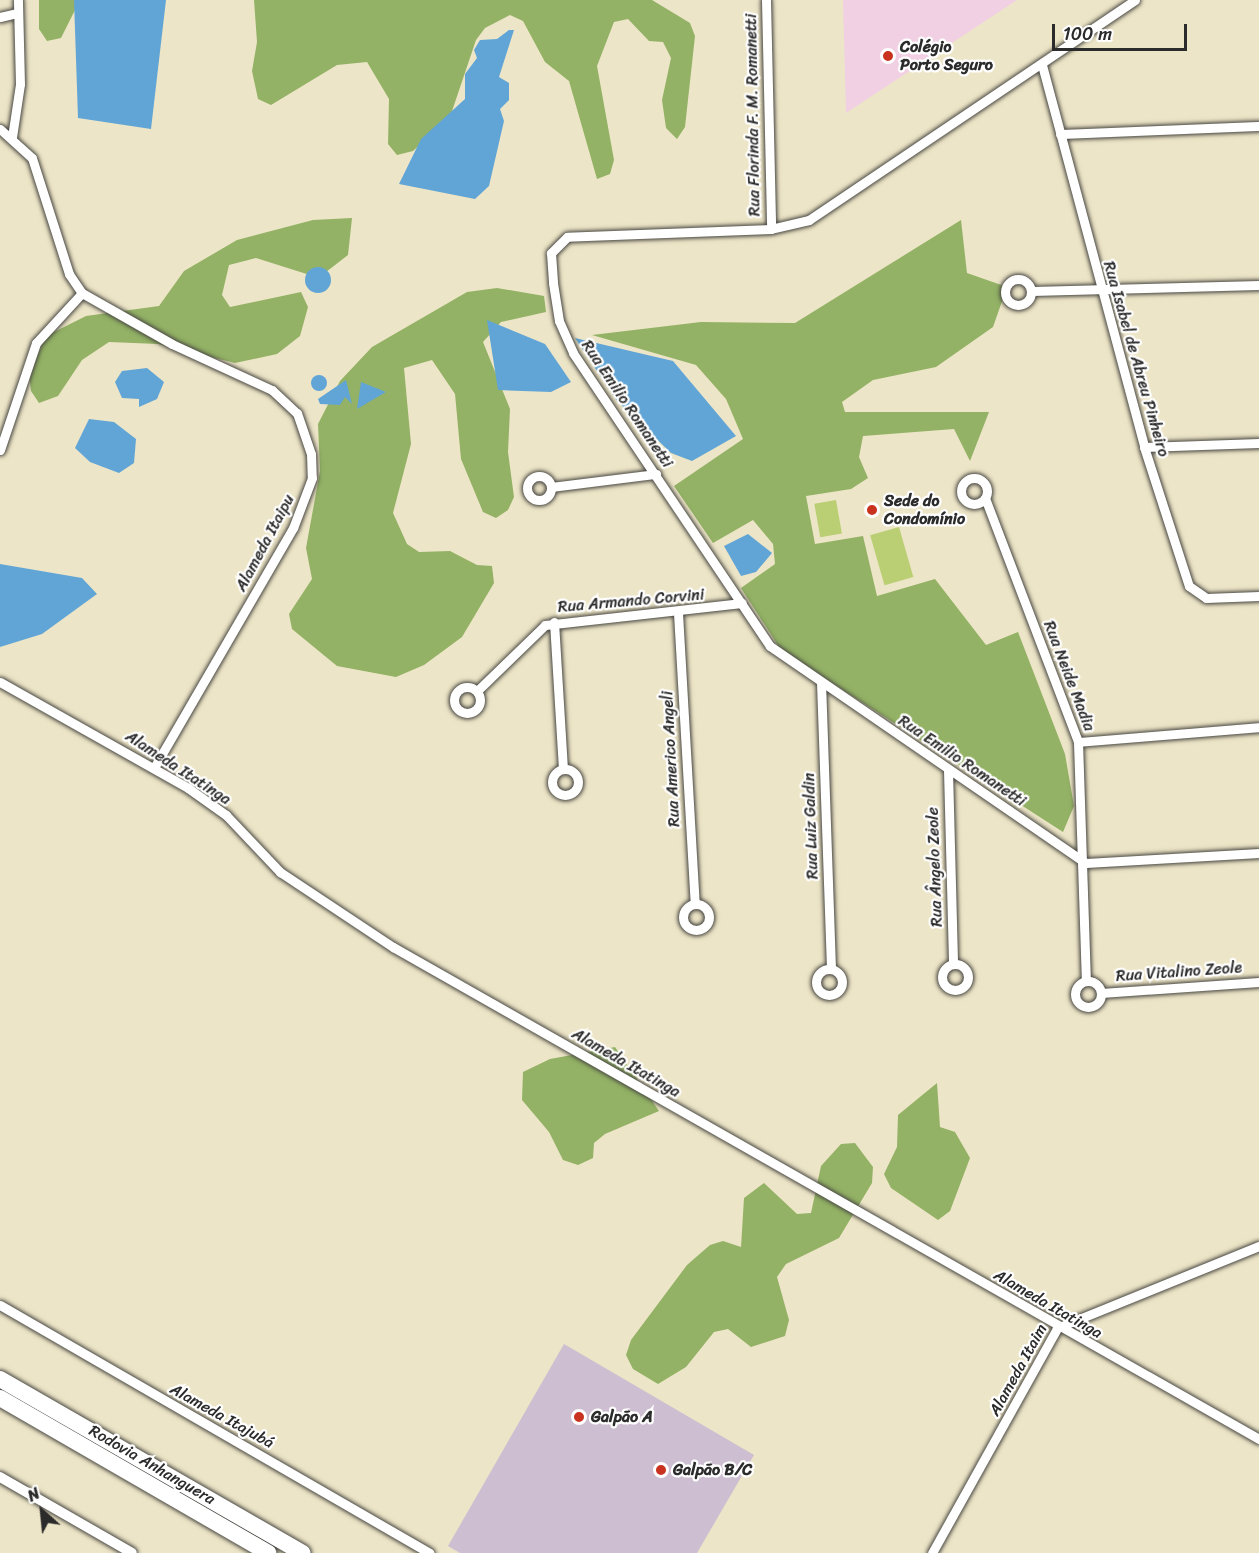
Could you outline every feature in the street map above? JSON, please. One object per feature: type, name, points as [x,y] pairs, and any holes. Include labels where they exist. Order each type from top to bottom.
[{"type":"highway","name":"Rodovia Anhanguera","points":[[0,1379],[302,1553]]},
{"type":"highway","name":"Rodovia Anhanguera","points":[[0,1398],[268,1553]]},
{"type":"street","points":[[12,137],[20,84],[18,0]]},
{"type":"street","name":"Rua Florinda F. M. Romanetti","points":[[766,0],[771,230]]},
{"type":"street","name":"Rua Emilio Romanetti","points":[[1086,863],[770,646],[564,336],[553,283],[553,247],[567,237],[771,230],[809,220],[1042,65],[1135,0]]},
{"type":"street","points":[[0,17],[18,13]]},
{"type":"street","name":"Rua Isabel de Abreu Pinheiro","points":[[1042,65],[1144,447],[1193,592],[1206,598],[1259,596]]},
{"type":"street","points":[[1060,134],[1259,126]]},
{"type":"street","points":[[0,129],[12,137],[36,166],[69,274],[82,293],[36,343],[0,450]]},
{"type":"street","points":[[1032,291],[1259,285]]},
{"type":"street","name":"Alameda Itaipu","points":[[82,293],[172,344],[272,390],[297,413],[311,454],[312,478],[293,528],[153,768]]},
{"type":"street","points":[[1144,447],[1259,442]]},
{"type":"street","points":[[551,487],[656,474]]},
{"type":"street","name":"Rua Neide Madia","points":[[985,498],[1078,742],[1086,863],[1086,981]]},
{"type":"street","name":"Rua Armando Corvini","points":[[477,691],[531,635],[554,622],[678,613],[742,603]]},
{"type":"street","name":"Rua Americo Angeli","points":[[678,613],[694,903]]},
{"type":"street","points":[[554,622],[563,769]]},
{"type":"street","name":"Alameda Itatinga","points":[[0,682],[153,768],[226,815],[280,872],[393,947],[1058,1328],[1259,1439]]},
{"type":"street","name":"Rua Luiz Galdin","points":[[821,682],[831,969]]},
{"type":"street","points":[[1078,742],[1259,727]]},
{"type":"street","name":"Rua Ângelo Zeole","points":[[948,770],[953,964]]},
{"type":"street","points":[[1086,863],[1259,853]]},
{"type":"street","name":"Rua Vitalino Zeole","points":[[1101,993],[1096,1005],[1080,1004],[1075,993],[1086,981],[1101,993],[1259,982]]},
{"type":"street","name":"Alameda Itaim","points":[[933,1553],[1058,1328],[1259,1246]]},
{"type":"street","name":"Alameda Itajubá","points":[[0,1305],[430,1553]]},
{"type":"street","points":[[0,1477],[132,1553]]},
{"type":"shaded area","name":"Colégio Porto Seguro","points":[[843,0],[1017,0],[846,113]]},
{"type":"shaded area","points":[[564,1344],[754,1455],[697,1553],[460,1553],[448,1546]]},
{"type":"green space","points":[[39,0],[80,0],[61,38],[47,41],[39,29]]},
{"type":"green space","points":[[254,0],[652,0],[690,23],[695,36],[685,127],[677,139],[666,128],[662,100],[671,58],[663,42],[649,41],[628,19],[614,22],[597,66],[614,160],[610,174],[597,179],[569,81],[545,62],[523,21],[510,15],[485,28],[476,40],[450,117],[413,151],[397,155],[388,144],[389,99],[367,62],[337,65],[271,105],[258,99],[252,71],[257,42]]},
{"type":"green space","points":[[352,218],[348,255],[326,272],[313,276],[256,258],[229,265],[222,295],[230,307],[301,292],[308,307],[300,336],[277,354],[235,363],[158,344],[109,342],[82,360],[58,396],[39,403],[31,391],[29,374],[46,336],[86,316],[159,306],[184,271],[237,240],[313,220]]},
{"type":"green space","points":[[961,220],[967,273],[1007,287],[993,327],[936,367],[873,380],[842,402],[845,412],[989,412],[970,461],[954,429],[863,436],[859,457],[868,478],[851,489],[806,496],[815,544],[863,536],[877,596],[935,579],[986,645],[1018,632],[1065,754],[1074,806],[1063,832],[781,650],[741,588],[775,564],[773,544],[753,520],[713,543],[674,486],[743,439],[726,399],[696,365],[592,335],[701,322],[795,323]]},
{"type":"green space","points":[[497,288],[544,296],[546,312],[501,322],[483,342],[510,409],[508,452],[514,497],[508,510],[496,518],[483,512],[461,459],[455,394],[432,360],[404,368],[411,444],[393,513],[407,544],[419,552],[450,551],[477,565],[492,566],[494,583],[462,637],[424,665],[396,677],[337,666],[292,629],[289,614],[312,579],[306,548],[320,471],[318,424],[340,381],[372,347],[467,292]]},
{"type":"green space","points":[[836,500],[842,533],[820,537],[814,504]]},
{"type":"green space","points":[[899,527],[913,577],[884,585],[870,535]]},
{"type":"green space","points":[[615,1047],[659,1111],[605,1134],[594,1143],[593,1158],[578,1165],[563,1160],[549,1132],[522,1100],[523,1072],[550,1059]]},
{"type":"green space","points":[[937,1083],[940,1127],[955,1132],[970,1158],[950,1211],[938,1220],[891,1188],[884,1174],[897,1147],[898,1115]]},
{"type":"green space","points":[[855,1143],[873,1167],[872,1183],[839,1238],[786,1264],[777,1277],[789,1320],[785,1336],[751,1347],[728,1329],[714,1332],[686,1367],[658,1384],[633,1369],[626,1355],[631,1340],[687,1265],[710,1245],[723,1241],[741,1247],[744,1198],[764,1183],[797,1214],[811,1213],[821,1166],[841,1144]]},
{"type":"water","points":[[74,0],[166,0],[151,129],[78,118]]},
{"type":"water","points":[[509,30],[514,30],[499,77],[509,83],[509,100],[500,109],[504,121],[489,186],[475,199],[399,184],[421,139],[465,99],[465,74],[477,58],[474,50],[480,40],[497,39]]},
{"type":"water","points":[[318,267],[327,271],[331,280],[327,289],[318,293],[309,289],[305,280],[309,271]]},
{"type":"water","points":[[487,320],[545,344],[571,382],[551,392],[498,390]]},
{"type":"water","points":[[575,338],[673,361],[736,436],[692,461],[671,453],[617,401]]},
{"type":"water","points":[[147,368],[164,382],[157,399],[139,407],[139,399],[122,398],[115,382],[122,371]]},
{"type":"water","points":[[316,375],[322,375],[327,383],[325,389],[316,391],[311,386],[311,380]]},
{"type":"water","points":[[346,380],[352,404],[345,397],[340,405],[320,404],[318,399]]},
{"type":"water","points":[[361,382],[386,392],[357,409]]},
{"type":"water","points":[[89,419],[114,422],[136,439],[134,463],[119,473],[90,462],[75,448]]},
{"type":"water","points":[[748,534],[772,553],[756,572],[741,576],[724,546]]},
{"type":"water","points":[[0,564],[82,578],[97,594],[42,634],[0,647]]},
{"type":"place","name":"Colégio Porto Seguro","points":[[888,56]]},
{"type":"place","name":"Sede do Condomínio","points":[[872,510]]},
{"type":"place","name":"Galpão A","points":[[579,1417]]},
{"type":"place","name":"Galpão B/C","points":[[661,1470]]}]
